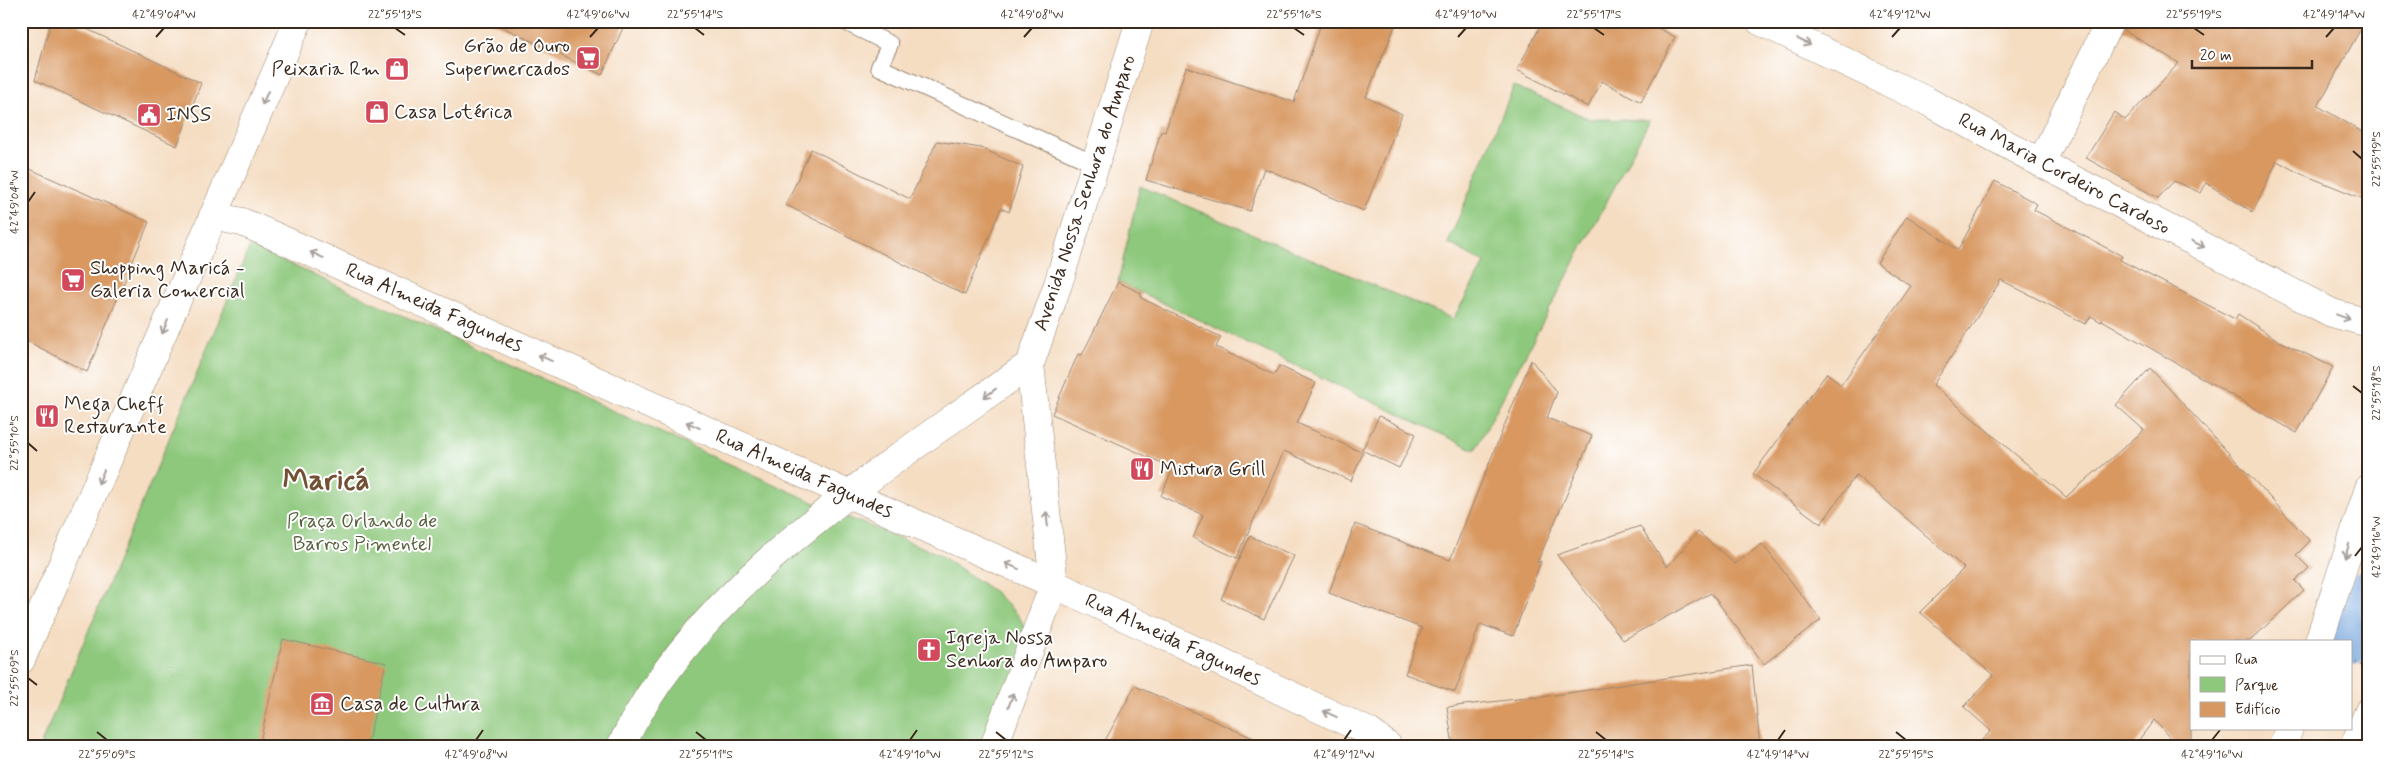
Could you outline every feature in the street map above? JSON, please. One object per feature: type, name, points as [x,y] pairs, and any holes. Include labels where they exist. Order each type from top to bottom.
[{"type":"main road","points":[[21,660],[298,21]]},
{"type":"main road","name":"Avenida Nossa Senhora do Amparo","points":[[1054,584],[1030,364],[1140,21]]},
{"type":"main road","name":"Rua Maria Cordeiro Cardoso","points":[[1760,21],[1926,102],[2332,313],[2369,323]]},
{"type":"main road","points":[[2042,163],[2110,21]]},
{"type":"main road","name":"Rua Almeida Fagundes","points":[[213,216],[242,222],[848,494],[1054,584],[1369,732],[1388,746]]},
{"type":"main road","points":[[621,746],[629,728],[668,668],[724,601],[848,494],[1030,364]]},
{"type":"main road","points":[[2319,640],[2369,488]]},
{"type":"main road","points":[[994,746],[1054,584]]},
{"type":"main road","points":[[2354,746],[2369,711]]},
{"type":"main road","points":[[2283,746],[2288,730]]},
{"type":"lane","points":[[843,21],[890,44],[879,67],[1095,164]]},
{"type":"path","points":[[2352,661],[2364,666]]},
{"type":"green space","points":[[1514,86],[1590,119],[1650,120],[1475,450],[1118,282],[1140,186],[1453,319],[1485,263],[1448,243]]},
{"type":"green space","name":"Praça Orlando de Barros Pimentel","points":[[250,246],[842,515],[939,554],[996,593],[1018,615],[1034,642],[987,746],[40,746]]},
{"type":"building","name":"INSS","points":[[51,21],[70,21],[201,83],[177,146],[35,80]]},
{"type":"building","name":"Grão de Ouro Supermercados","points":[[490,21],[626,21],[602,75]]},
{"type":"building","points":[[1322,21],[1397,21],[1366,97],[1402,114],[1364,211],[1264,168],[1250,211],[1146,180],[1161,131],[1165,132],[1186,67],[1294,102]]},
{"type":"building","points":[[1543,21],[1645,21],[1675,37],[1641,102],[1602,81],[1588,107],[1517,70]]},
{"type":"building","points":[[2125,21],[2365,21],[2318,106],[2369,136],[2369,201],[2297,172],[2277,161],[2253,212],[2206,183],[2201,193],[2174,181],[2158,198],[2086,158],[2114,112],[2125,120],[2179,63],[2123,30]]},
{"type":"building","points":[[937,141],[981,148],[1023,167],[1009,212],[1001,208],[965,295],[786,205],[811,149],[910,199]]},
{"type":"building","name":"Shopping Maricá - Galeria Comercial","points":[[21,165],[149,222],[87,372],[21,338]]},
{"type":"building","points":[[1995,181],[2037,204],[2034,210],[2122,256],[2120,260],[2235,319],[2238,314],[2279,341],[2333,367],[2297,433],[2102,320],[2101,322],[2091,316],[2086,324],[2001,280],[1933,385],[2066,497],[2144,430],[2116,405],[2150,368],[2310,541],[2296,555],[2309,568],[2295,581],[2304,590],[2251,640],[2190,640],[2191,746],[2177,746],[2154,720],[2134,746],[1976,746],[1991,731],[1964,707],[1993,675],[1920,612],[1964,568],[1856,475],[1821,524],[1753,474],[1827,373],[1841,385],[1911,286],[1877,263],[1907,216],[1958,250]]},
{"type":"building","points":[[1118,282],[1141,293],[1141,298],[1221,337],[1216,347],[1274,375],[1279,366],[1316,383],[1297,423],[1363,453],[1351,481],[1284,451],[1237,558],[1193,538],[1203,515],[1161,496],[1173,468],[1052,414],[1078,354],[1082,355]]},
{"type":"building","points":[[1531,360],[1557,392],[1547,418],[1592,436],[1537,563],[1541,561],[1513,636],[1480,624],[1455,692],[1405,674],[1422,628],[1329,593],[1355,524],[1450,560]]},
{"type":"building","points":[[1379,416],[1416,434],[1399,468],[1362,450]]},
{"type":"building","points":[[1640,526],[1667,567],[1698,532],[1735,564],[1762,544],[1821,620],[1764,664],[1711,593],[1623,640],[1557,555]]},
{"type":"building","points":[[1250,536],[1294,556],[1264,619],[1221,599]]},
{"type":"building","name":"Casa de Cultura","points":[[283,639],[386,663],[367,746],[259,746]]},
{"type":"building","points":[[1752,665],[1760,746],[1453,746],[1447,707],[1535,698]]},
{"type":"building","points":[[1135,686],[1271,746],[1102,746]]},
{"type":"waterway","points":[[2352,641],[2369,590]]},
{"type":"place","name":"Grão de Ouro Supermercados","points":[[588,58]]},
{"type":"place","name":"Peixaria Rm","points":[[397,69]]},
{"type":"place","name":"Casa Lotérica","points":[[377,112]]},
{"type":"place","name":"INSS","points":[[149,115]]},
{"type":"place","name":"Shopping Maricá - Galeria Comercial","points":[[73,280]]},
{"type":"place","name":"Mega Cheff Restaurante","points":[[47,416]]},
{"type":"place","name":"Mistura Grill","points":[[1142,469]]},
{"type":"place","name":"Igreja Nossa Senhora do Amparo","points":[[929,650]]},
{"type":"place","name":"Casa de Cultura","points":[[322,704]]},
{"type":"district","name":"Maricá","points":[[326,480]]}]
